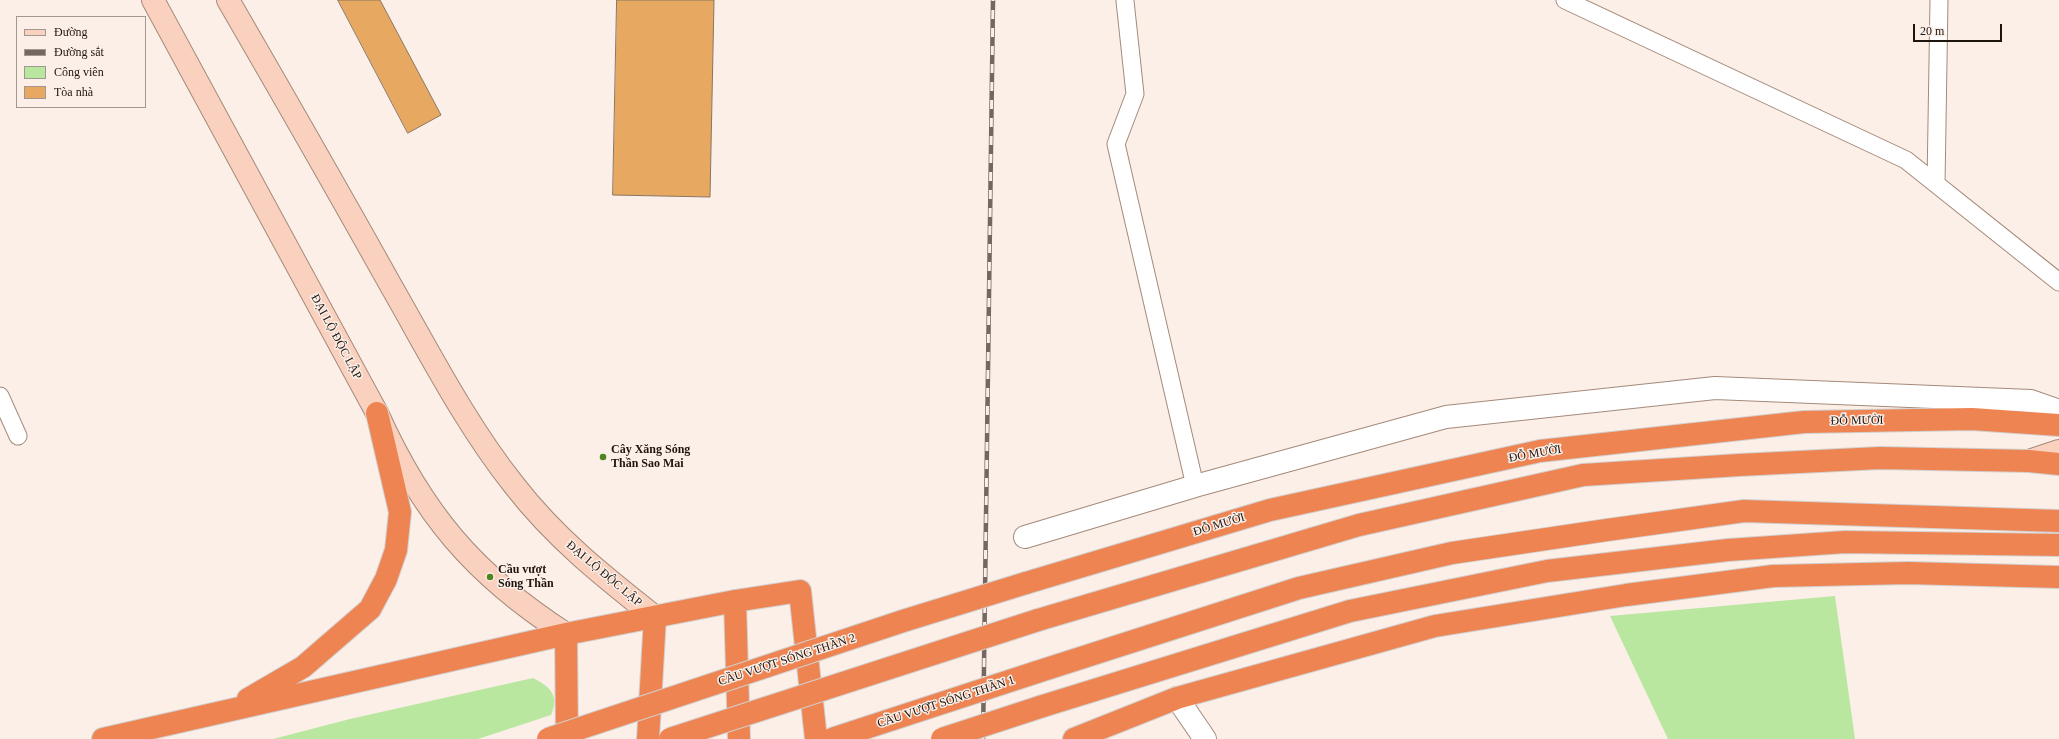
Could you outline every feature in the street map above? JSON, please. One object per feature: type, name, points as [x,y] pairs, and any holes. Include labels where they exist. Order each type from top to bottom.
[{"type":"highway","points":[[230,710],[303,667],[370,609],[386,579],[396,550],[400,512],[377,413]]},
{"type":"highway","name":"ĐỖ MƯỜI","points":[[1026,583],[1270,510],[1540,451],[1804,422],[1972,419],[2059,425]]},
{"type":"highway","points":[[670,739],[1038,620],[1359,525],[1583,476],[1739,465],[1880,458],[2029,461],[2059,464]]},
{"type":"highway","name":"CẦU VƯỢT SÓNG THẦN 1","points":[[832,739],[1299,588],[1452,553],[1744,511],[2059,521]]},
{"type":"highway","points":[[942,739],[1043,706],[1350,611],[1547,571],[1728,550],[1845,542],[2059,545]]},
{"type":"highway","points":[[1074,739],[1177,698],[1435,626],[1634,594],[1773,576],[1908,573],[2059,577]]},
{"type":"highway","name":"CẦU VƯỢT SÓNG THẦN 2","points":[[548,739],[903,621],[1026,583]]},
{"type":"highway","points":[[103,739],[566,634],[735,601],[800,591],[816,739]]},
{"type":"highway","points":[[735,601],[739,739]]},
{"type":"highway","points":[[648,739],[655,617]]},
{"type":"highway","points":[[566,634],[567,739]]},
{"type":"main road","name":"ĐẠI LỘ ĐỘC LẬP","points":[[153,0],[377,413],[410,479],[453,539],[478,566],[535,614],[566,634]]},
{"type":"main road","name":"ĐẠI LỘ ĐỘC LẬP","points":[[228,0],[449,388],[491,454],[514,486],[549,526],[588,564],[655,617]]},
{"type":"main road","points":[[2029,461],[2059,451]]},
{"type":"street","points":[[1025,537],[1195,486],[1446,417],[1715,388],[2031,401],[2059,411]]},
{"type":"street","points":[[1177,698],[1205,739]]},
{"type":"lane","points":[[1565,0],[1906,160],[2059,282]]},
{"type":"lane","points":[[1936,184],[1939,0]]},
{"type":"lane","points":[[1125,1],[1135,94],[1116,144],[1195,486]]},
{"type":"lane","points":[[0,396],[18,436]]},
{"type":"green space","points":[[1835,596],[1855,739],[1668,739],[1610,616]]},
{"type":"green space","points":[[533,678],[549,688],[552,692],[554,697],[554,708],[551,715],[478,739],[273,739],[350,719]]},
{"type":"building","points":[[338,0],[380,0],[441,115],[408,133]]},
{"type":"building","points":[[617,0],[714,0],[710,197],[613,195]]},
{"type":"railway","points":[[983,739],[993,0]]},
{"type":"place","name":"Cây Xăng Sóng Thần Sao Mai","points":[[603,457]]},
{"type":"place","name":"Cầu vượt Sóng Thần","points":[[490,577]]}]
